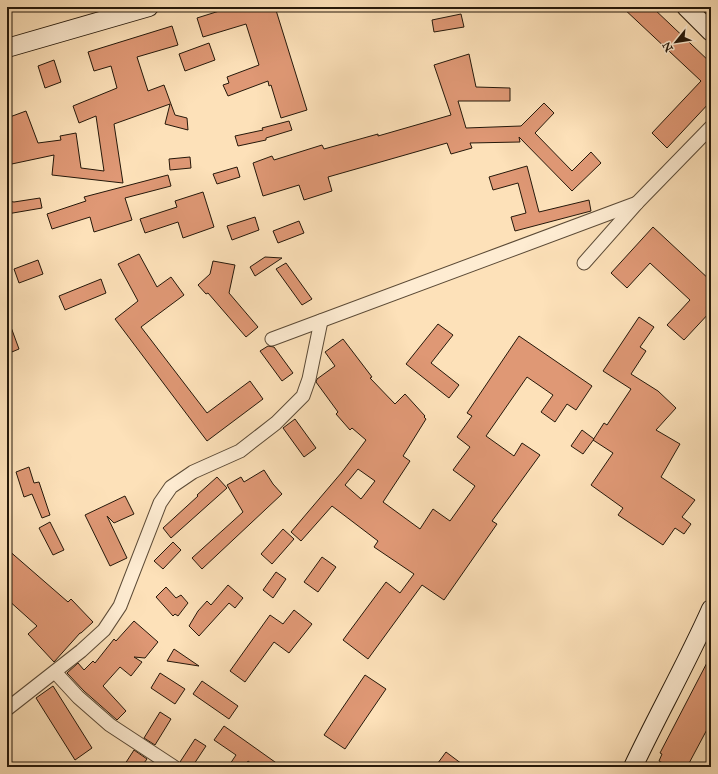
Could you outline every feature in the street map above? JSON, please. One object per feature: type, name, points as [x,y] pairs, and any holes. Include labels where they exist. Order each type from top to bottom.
[{"type":"main road","points":[[7,48],[149,7]]},
{"type":"main road","points":[[686,7],[711,32]]},
{"type":"main road","points":[[634,767],[650,730],[694,648],[711,609]]},
{"type":"street","points":[[584,263],[636,203],[711,127]]},
{"type":"street","points":[[272,339],[636,203]]},
{"type":"street","points":[[7,709],[81,651],[104,630],[120,606],[160,503],[171,488],[193,472],[240,450],[276,423],[303,396],[309,379],[320,322]]},
{"type":"street","points":[[55,672],[78,697],[110,725],[174,767]]},
{"type":"building","points":[[232,7],[275,7],[307,110],[281,118],[271,85],[269,86],[268,81],[228,96],[223,85],[229,83],[227,77],[259,65],[246,24],[203,37],[197,18]]},
{"type":"building","points":[[622,7],[652,7],[711,63],[711,101],[667,148],[652,133],[701,81]]},
{"type":"building","points":[[461,14],[464,27],[434,32],[432,20]]},
{"type":"building","points":[[172,26],[178,45],[137,57],[148,91],[164,85],[175,115],[187,118],[188,130],[165,124],[170,104],[114,124],[123,183],[52,175],[54,155],[7,165],[7,118],[26,111],[38,143],[61,140],[60,136],[76,133],[81,168],[104,171],[96,116],[79,123],[73,106],[117,88],[111,66],[94,71],[88,52]]},
{"type":"building","points":[[209,43],[215,60],[185,71],[179,54]]},
{"type":"building","points":[[469,54],[476,87],[510,88],[510,101],[458,101],[466,128],[521,126],[544,103],[554,113],[535,133],[572,171],[591,152],[601,163],[572,191],[519,137],[520,142],[470,143],[472,148],[451,154],[447,143],[328,177],[332,191],[304,200],[299,185],[263,196],[253,163],[272,156],[274,160],[322,145],[324,149],[378,134],[378,136],[451,115],[434,65]]},
{"type":"building","points":[[54,60],[61,82],[45,88],[38,66]]},
{"type":"building","points":[[289,121],[292,130],[266,138],[266,140],[238,146],[235,136],[263,130],[262,128]]},
{"type":"building","points":[[190,157],[191,168],[170,170],[169,159]]},
{"type":"building","points":[[527,166],[539,212],[589,200],[591,211],[515,231],[511,217],[526,213],[518,183],[493,190],[489,177]]},
{"type":"building","points":[[237,167],[240,177],[217,184],[213,174]]},
{"type":"building","points":[[168,175],[171,186],[125,198],[132,220],[94,232],[90,217],[52,229],[47,214],[86,201],[84,197]]},
{"type":"building","points":[[203,192],[214,227],[183,238],[178,222],[145,233],[140,219],[177,207],[175,201]]},
{"type":"building","points":[[40,198],[42,208],[7,214],[7,201],[14,202]]},
{"type":"building","points":[[255,217],[259,230],[232,240],[227,226]]},
{"type":"building","points":[[299,221],[304,233],[278,243],[273,231]]},
{"type":"building","points":[[653,227],[711,281],[711,311],[684,340],[667,325],[690,300],[650,263],[627,288],[611,273]]},
{"type":"building","points":[[139,254],[157,287],[171,277],[184,295],[141,327],[207,413],[250,381],[263,399],[207,441],[115,319],[138,301],[118,264]]},
{"type":"building","points":[[265,257],[282,258],[255,276],[250,267]]},
{"type":"building","points":[[38,260],[43,274],[19,283],[14,269]]},
{"type":"building","points":[[213,261],[235,265],[229,293],[258,327],[246,337],[208,293],[206,294],[198,285],[210,274]]},
{"type":"building","points":[[286,263],[312,299],[302,305],[276,269]]},
{"type":"building","points":[[101,279],[106,293],[65,310],[59,296]]},
{"type":"building","points":[[639,317],[654,327],[640,347],[646,351],[631,374],[658,391],[676,408],[656,430],[680,444],[661,477],[695,500],[682,517],[691,524],[684,534],[675,528],[663,545],[618,515],[623,508],[591,485],[613,453],[593,440],[604,423],[607,425],[631,389],[603,371]]},
{"type":"building","points":[[8,319],[19,349],[7,354],[7,320]]},
{"type":"building","points":[[438,324],[453,335],[431,363],[459,385],[449,398],[406,364]]},
{"type":"building","points":[[519,336],[592,386],[576,410],[567,404],[555,422],[541,412],[553,395],[527,377],[486,436],[514,456],[522,443],[540,455],[492,521],[497,524],[444,600],[422,585],[368,659],[343,640],[386,582],[400,593],[414,574],[374,547],[378,541],[332,506],[301,541],[291,532],[342,472],[366,440],[352,428],[350,430],[336,414],[338,412],[316,382],[317,379],[335,366],[325,352],[343,339],[372,377],[370,378],[395,404],[405,394],[425,416],[424,417],[426,419],[403,456],[410,461],[383,502],[420,529],[433,509],[450,521],[475,486],[453,470],[470,447],[457,437],[472,416],[467,413]],"holes":[[[358,469],[375,481],[361,499],[345,485]]]},
{"type":"building","points":[[268,346],[274,347],[293,373],[282,381],[260,351]]},
{"type":"building","points":[[295,419],[316,448],[304,457],[283,428]]},
{"type":"building","points":[[582,430],[594,439],[583,454],[571,446]]},
{"type":"building","points":[[29,467],[34,483],[39,482],[50,515],[42,518],[32,494],[24,497],[16,472]]},
{"type":"building","points":[[264,470],[282,494],[202,569],[192,558],[243,512],[227,485],[241,477],[244,482]]},
{"type":"building","points":[[217,477],[227,488],[171,538],[163,528]]},
{"type":"building","points":[[125,496],[134,514],[114,523],[107,516],[127,558],[110,566],[85,515]]},
{"type":"building","points":[[50,522],[64,550],[53,555],[39,528]]},
{"type":"building","points":[[283,529],[294,539],[272,564],[261,554]]},
{"type":"building","points":[[173,542],[181,550],[163,569],[154,561]]},
{"type":"building","points":[[7,549],[68,602],[71,599],[93,622],[80,633],[54,662],[28,634],[37,626],[7,599]]},
{"type":"building","points":[[322,557],[336,567],[318,592],[304,582]]},
{"type":"building","points":[[276,572],[286,579],[273,598],[263,590]]},
{"type":"building","points":[[228,585],[243,598],[235,608],[229,603],[199,636],[189,626],[198,611],[207,601],[211,605]]},
{"type":"building","points":[[166,587],[176,598],[181,595],[188,603],[178,616],[175,614],[173,616],[156,597]]},
{"type":"building","points":[[294,610],[312,624],[289,653],[274,642],[245,682],[230,671],[270,615],[283,624]]},
{"type":"building","points":[[134,621],[158,642],[145,658],[134,657],[142,662],[131,676],[120,667],[103,686],[126,711],[117,720],[84,691],[67,673],[78,663],[84,670],[93,661],[95,663],[114,639],[116,641]]},
{"type":"building","points":[[174,649],[199,666],[167,661]]},
{"type":"building","points":[[711,655],[711,722],[687,767],[670,767],[659,761],[662,754],[660,753]]},
{"type":"building","points":[[160,673],[185,689],[175,704],[151,688]]},
{"type":"building","points":[[365,675],[386,689],[345,749],[324,735]]},
{"type":"building","points":[[202,681],[238,706],[229,719],[193,694]]},
{"type":"building","points":[[53,686],[92,748],[75,760],[36,698]]},
{"type":"building","points":[[160,712],[171,719],[155,745],[144,738]]},
{"type":"building","points":[[224,726],[282,767],[256,767],[248,761],[244,767],[228,767],[236,755],[214,740]]},
{"type":"building","points":[[195,739],[206,746],[192,767],[186,767],[180,762]]},
{"type":"building","points":[[134,750],[147,759],[141,767],[123,767]]},
{"type":"building","points":[[446,752],[466,767],[435,767]]}]
